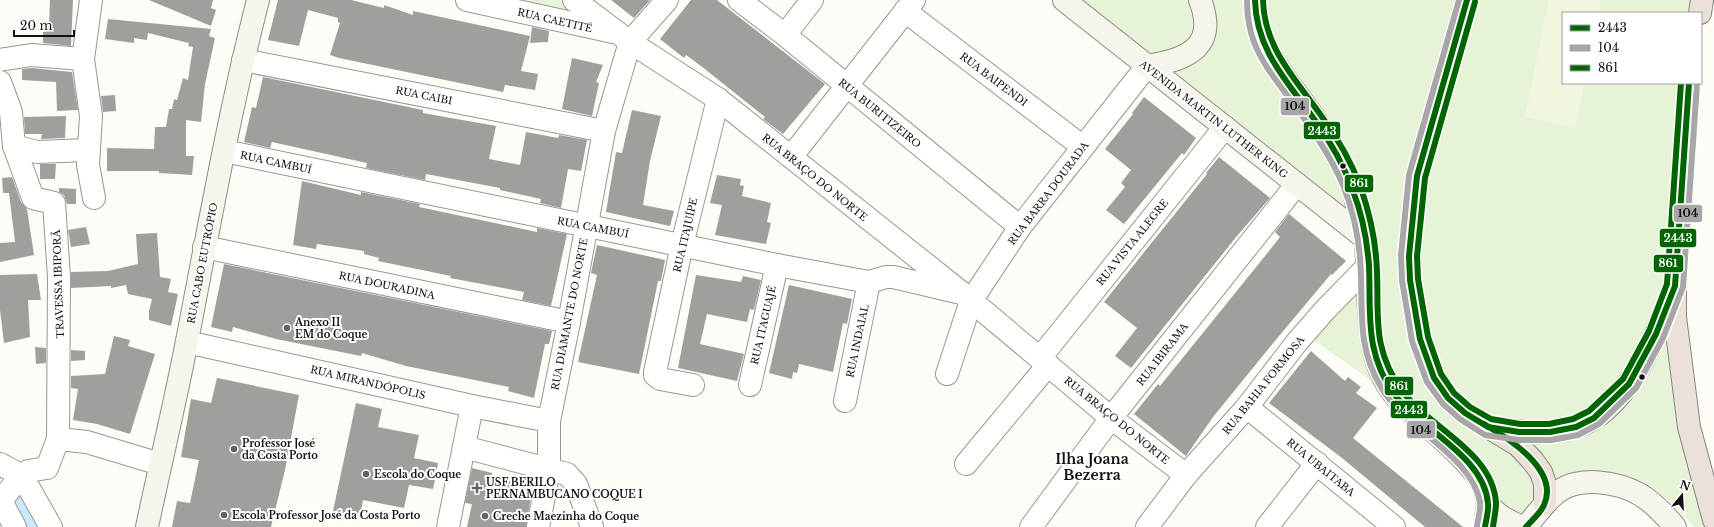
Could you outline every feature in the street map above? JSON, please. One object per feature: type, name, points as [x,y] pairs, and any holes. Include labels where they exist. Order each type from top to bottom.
[{"type":"highway","points":[[1255,0],[1255,14],[1261,38],[1276,68],[1314,118],[1343,166],[1351,183],[1365,238]]},
{"type":"highway","points":[[1467,0],[1418,176],[1409,256],[1410,280],[1420,338],[1434,378],[1448,398],[1465,414],[1518,445],[1533,461],[1541,472],[1545,484],[1545,504]]},
{"type":"highway","points":[[1700,12],[1702,0]]},
{"type":"highway","points":[[1689,84],[1676,279],[1676,317],[1689,428],[1714,520]]},
{"type":"highway","points":[[1488,427],[1519,432],[1550,432],[1576,427],[1594,418],[1629,384],[1656,334],[1676,279]]},
{"type":"street","points":[[91,0],[83,59],[91,116],[88,165],[94,198]]},
{"type":"street","name":"RUA CABO EUTRÓPIO","points":[[147,527],[187,342],[204,247],[224,151],[258,0]]},
{"type":"street","name":"RUA CAETITÉ","points":[[467,0],[625,38]]},
{"type":"street","name":"RUA BRAÇO DO NORTE","points":[[574,0],[625,38],[718,99],[966,297],[1111,418],[1186,475]]},
{"type":"street","name":"RUA DIAMANTE DO NORTE","points":[[538,527],[558,472],[549,420],[569,322],[604,131],[625,38],[667,0]]},
{"type":"street","name":"RUA BURITIZEIRO","points":[[739,0],[785,35],[1020,227]]},
{"type":"street","points":[[785,35],[812,0]]},
{"type":"street","name":"AVENIDA MARTIN LUTHER KING","points":[[1065,0],[1365,238]]},
{"type":"street","points":[[1147,66],[1185,56],[1200,44],[1204,39],[1206,26],[1204,11],[1200,0]]},
{"type":"street","points":[[791,157],[910,6]]},
{"type":"street","name":"RUA BAIPENDI","points":[[910,6],[1083,147]]},
{"type":"street","points":[[0,60],[31,55],[83,59]]},
{"type":"street","name":"RUA CAIBI","points":[[244,60],[604,131]]},
{"type":"street","name":"RUA BARRA DOURADA","points":[[947,374],[966,297],[1147,66]]},
{"type":"street","name":"TRAVESSA IBIPORÃ","points":[[0,82],[11,112],[14,146],[33,198],[54,203],[59,277],[58,439],[47,468],[28,471],[18,480]]},
{"type":"street","name":"RUA ITAJUÍPE","points":[[693,385],[660,379],[655,375],[655,372],[682,245],[718,99]]},
{"type":"street","name":"RUA VISTA ALEGRE","points":[[1044,361],[1225,127]]},
{"type":"street","points":[[14,146],[37,152],[88,150]]},
{"type":"street","name":"RUA CAMBUÍ","points":[[224,151],[777,265],[869,282],[886,277],[893,277],[966,297]]},
{"type":"street","name":"RUA IBIRAMA","points":[[1031,527],[1111,418],[1297,184]]},
{"type":"street","points":[[1365,238],[1368,266],[1369,326],[1378,368],[1399,400],[1460,454],[1476,472],[1485,488],[1488,502],[1485,527]]},
{"type":"street","name":"RUA DOURADINA","points":[[204,247],[569,322]]},
{"type":"street","name":"RUA ITAGUAJÉ","points":[[750,385],[777,265]]},
{"type":"street","name":"RUA BAHIA FORMOSA","points":[[1147,527],[1186,475],[1247,407],[1297,342],[1325,310],[1368,266]]},
{"type":"street","name":"RUA INDAIAL","points":[[845,401],[869,282]]},
{"type":"street","name":"RUA MIRANDÓPOLIS","points":[[187,342],[472,406],[549,420]]},
{"type":"street","points":[[966,464],[1044,361]]},
{"type":"street","points":[[448,527],[472,406]]},
{"type":"street","name":"RUA UBAITABA","points":[[1247,407],[1317,463],[1388,525]]},
{"type":"street","points":[[58,439],[87,442],[160,464]]},
{"type":"street","points":[[464,447],[558,472],[576,484],[592,527]]},
{"type":"street","points":[[1267,527],[1317,463]]},
{"type":"street","points":[[0,464],[18,480],[51,527]]},
{"type":"street","points":[[15,527],[1,500],[18,480]]},
{"type":"street","points":[[1526,527],[1545,504],[1560,491],[1572,486],[1602,482],[1639,494],[1662,512],[1675,527]]},
{"type":"street","points":[[1488,502],[1500,516],[1522,527]]},
{"type":"green space","points":[[493,0],[561,0],[580,16]]},
{"type":"green space","points":[[1064,0],[1467,0],[1413,236],[1470,0],[1695,0],[1694,12],[1562,12],[1562,84],[1688,84],[1675,317],[1714,527],[1695,527],[1663,496],[1608,488],[1583,492],[1549,512],[1509,527],[1485,488],[1399,400],[1308,336],[1368,266],[1365,238]],"holes":[[[1439,365],[1467,400],[1492,417],[1519,432],[1448,398]]]},
{"type":"green space","points":[[1549,0],[1601,0],[1599,12],[1562,12],[1562,84],[1585,84],[1575,128],[1525,117]]},
{"type":"building","points":[[50,0],[73,0],[71,46],[43,43],[43,32],[46,32],[46,26],[49,26]]},
{"type":"building","points":[[149,0],[213,0],[211,8],[216,10],[211,26]]},
{"type":"building","points":[[278,0],[351,0],[384,8],[384,5],[413,15],[413,11],[530,36],[521,71],[538,74],[535,90],[505,85],[503,92],[330,55],[340,23],[338,22],[338,18],[308,10],[299,46],[268,40]]},
{"type":"building","points":[[611,0],[650,0],[634,18]]},
{"type":"building","points":[[691,0],[717,0],[825,84],[783,134],[763,119],[765,117],[701,66],[686,55],[684,58],[660,39]]},
{"type":"building","points":[[108,19],[211,29],[209,36],[215,38],[205,84],[201,122],[186,120],[186,156],[194,156],[192,175],[159,173],[159,171],[107,171],[107,148],[154,149],[155,127],[166,127],[169,109],[172,109],[174,99],[177,100],[183,78],[188,80],[193,47],[188,46],[189,43],[148,33],[147,40],[134,38],[134,43],[105,39]]},
{"type":"building","points":[[532,27],[549,31],[548,42],[530,43]]},
{"type":"building","points":[[572,58],[603,65],[596,82],[599,83],[592,116],[562,109]]},
{"type":"building","points":[[32,68],[72,72],[78,110],[57,111],[56,82],[22,80],[22,69]]},
{"type":"building","points":[[263,77],[423,110],[423,113],[496,126],[489,159],[520,165],[526,132],[558,138],[559,135],[587,140],[581,171],[568,169],[561,208],[540,203],[541,199],[500,190],[500,188],[426,174],[425,180],[366,168],[367,163],[272,142],[270,148],[244,142],[252,107],[256,108]]},
{"type":"building","points":[[115,95],[116,111],[103,112],[101,96]]},
{"type":"building","points":[[1144,97],[1196,138],[1184,155],[1182,153],[1124,224],[1106,210],[1125,187],[1121,183],[1131,170],[1105,149],[1133,114],[1132,113]]},
{"type":"building","points":[[632,110],[661,116],[650,161],[643,205],[674,211],[670,226],[606,212],[616,152],[622,153]]},
{"type":"building","points":[[66,116],[65,138],[41,139],[42,134],[25,134],[24,117]]},
{"type":"building","points":[[1219,157],[1270,198],[1237,236],[1131,368],[1115,356],[1137,328],[1104,302]]},
{"type":"building","points":[[40,164],[56,164],[55,179],[40,179]]},
{"type":"building","points":[[717,175],[741,179],[740,185],[744,186],[742,196],[771,203],[767,222],[771,223],[766,244],[715,235],[722,205],[710,203]]},
{"type":"building","points":[[12,177],[21,202],[27,209],[34,255],[0,262],[0,243],[15,242],[9,193],[3,193],[2,178]]},
{"type":"building","points":[[302,181],[361,195],[361,192],[420,204],[419,207],[537,232],[537,228],[567,234],[551,306],[522,300],[524,292],[450,278],[451,276],[378,261],[379,258],[364,254],[364,251],[317,244],[316,249],[293,245]]},
{"type":"building","points":[[59,188],[76,189],[76,204],[67,204],[64,195],[59,192]]},
{"type":"building","points":[[1289,214],[1346,261],[1332,275],[1331,274],[1274,342],[1213,417],[1186,456],[1134,414],[1158,384],[1160,386],[1280,237],[1275,232]]},
{"type":"building","points":[[86,227],[90,244],[71,247],[68,230]]},
{"type":"building","points":[[157,233],[160,277],[171,279],[168,292],[178,294],[171,326],[149,320],[149,311],[152,299],[128,294],[126,285],[111,288],[111,286],[71,288],[71,272],[108,271],[138,264],[136,234]]},
{"type":"building","points":[[597,245],[665,260],[661,281],[658,281],[639,374],[578,362],[597,275],[591,273]]},
{"type":"building","points":[[224,264],[552,331],[549,344],[545,344],[534,398],[508,391],[509,387],[406,366],[362,353],[361,356],[276,339],[233,327],[232,332],[211,327]]},
{"type":"building","points":[[37,274],[41,300],[28,300],[30,337],[4,343],[0,310],[0,275]]},
{"type":"building","points":[[696,275],[741,282],[743,276],[761,280],[754,310],[750,309],[747,322],[707,314],[700,344],[744,354],[737,381],[678,368]]},
{"type":"building","points":[[789,285],[852,299],[847,324],[843,323],[833,372],[799,364],[797,373],[793,372],[792,379],[769,373]]},
{"type":"building","points":[[114,336],[130,340],[128,346],[155,354],[130,434],[97,424],[73,420],[78,389],[71,388],[71,376],[105,374]]},
{"type":"building","points":[[35,347],[46,348],[46,363],[36,364]]},
{"type":"building","points":[[71,350],[85,351],[85,360],[71,361]]},
{"type":"building","points":[[1311,351],[1345,381],[1348,377],[1361,387],[1356,393],[1377,408],[1353,438],[1463,527],[1425,527],[1342,458],[1269,403]]},
{"type":"building","name":"Professor José da Costa Porto","points":[[217,378],[299,395],[285,470],[271,527],[172,527],[177,501],[190,503],[199,460],[181,457],[191,399],[211,403]]},
{"type":"building","points":[[356,403],[382,409],[378,427],[419,435],[414,458],[438,463],[433,489],[409,485],[404,508],[363,500],[360,516],[333,511]]},
{"type":"building","points":[[472,468],[492,473],[492,476],[533,484],[526,527],[467,527],[472,504],[465,503]]},
{"type":"waterway","points":[[9,500],[16,507],[27,527]]},
{"type":"transit line","name":"104","points":[[1247,0],[1251,32],[1260,56],[1318,138],[1343,185],[1352,212],[1358,239],[1361,275],[1362,324],[1367,355],[1373,371],[1381,387],[1392,402],[1405,416],[1451,456],[1464,470],[1474,486],[1480,502],[1477,526]]},
{"type":"transit line","name":"2443","points":[[1255,0],[1257,18],[1267,50],[1284,78],[1326,136],[1341,163],[1356,200],[1364,227],[1367,246],[1371,332],[1378,364],[1395,395],[1406,408],[1450,444],[1464,457],[1475,471],[1484,486],[1488,503],[1485,527]]},
{"type":"transit line","name":"861","points":[[1263,0],[1269,32],[1282,61],[1338,140],[1353,168],[1361,188],[1375,247],[1380,342],[1392,375],[1403,392],[1415,405],[1458,442],[1484,469],[1492,485],[1496,503],[1493,527]]},
{"type":"transit line","name":"104","points":[[1459,0],[1409,175],[1401,255],[1402,280],[1412,341],[1427,382],[1443,404],[1460,419],[1485,435],[1519,440],[1551,440],[1578,435],[1599,424],[1636,388],[1663,338],[1683,287],[1697,84]]},
{"type":"transit line","name":"2443","points":[[1467,0],[1417,176],[1409,256],[1410,280],[1420,339],[1434,378],[1448,398],[1465,413],[1488,427],[1519,432],[1550,432],[1576,427],[1594,418],[1629,384],[1656,334],[1675,286],[1689,84]]},
{"type":"transit line","name":"861","points":[[1475,2],[1425,178],[1417,256],[1418,279],[1428,337],[1441,374],[1454,393],[1470,407],[1491,419],[1520,424],[1549,424],[1573,419],[1589,411],[1623,379],[1649,331],[1667,284],[1681,84]]},
{"type":"transit line","name":"2443","points":[[1484,424],[1506,438],[1529,457],[1545,480],[1547,492],[1544,505],[1526,527]]},
{"type":"place","name":"Anexo II EM do Coque","points":[[287,328]]},
{"type":"place","name":"Professor José da Costa Porto","points":[[234,449]]},
{"type":"place","name":"Escola do Coque","points":[[366,474]]},
{"type":"place","name":"USF BERILO PERNAMBUCANO COQUE I","points":[[477,488]]},
{"type":"place","name":"Escola Professor José da Costa Porto","points":[[224,515]]},
{"type":"place","name":"Creche Maezinha do Coque","points":[[485,516]]},
{"type":"district","name":"Ilha Joana Bezerra","points":[[1092,468]]}]
